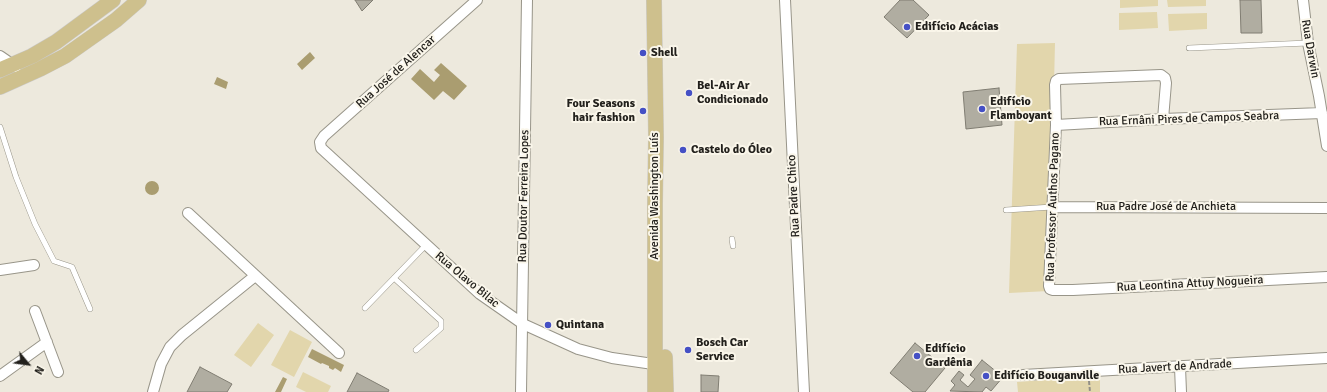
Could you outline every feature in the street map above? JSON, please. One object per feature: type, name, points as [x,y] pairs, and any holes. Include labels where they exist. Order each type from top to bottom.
[{"type":"main road","points":[[0,87],[65,56],[116,20],[139,0]]},
{"type":"main road","name":"Avenida Washington Luís","points":[[654,0],[660,365],[666,392]]},
{"type":"main road","name":"Avenida Washington Luís","points":[[655,392],[660,365],[664,0]]},
{"type":"main road","points":[[6,67],[32,56],[56,42],[104,3]]},
{"type":"street","name":"Rua José de Alencar","points":[[321,148],[320,142],[324,136],[477,0]]},
{"type":"street","name":"Rua Doutor Ferreira Lopes","points":[[521,392],[527,0]]},
{"type":"street","name":"Rua Padre Chico","points":[[785,0],[804,392]]},
{"type":"street","name":"Rua Darwin","points":[[1303,0],[1308,43],[1323,95],[1322,113],[1327,146]]},
{"type":"street","points":[[0,56],[6,67],[29,74]]},
{"type":"street","name":"Rua Professor Authos Pagano","points":[[1053,290],[1048,286],[1056,125],[1056,81],[1059,79],[1161,75],[1165,78],[1166,83],[1162,119]]},
{"type":"street","name":"Rua Ernâni Pires de Campos Seabra","points":[[1056,125],[1162,119],[1322,113]]},
{"type":"street","name":"Rua Olavo Bilac","points":[[321,148],[480,294],[523,324],[578,349],[612,358],[660,365]]},
{"type":"street","name":"Rua Padre José de Anchieta","points":[[1052,207],[1327,208]]},
{"type":"street","points":[[188,213],[339,353]]},
{"type":"street","points":[[0,270],[34,265]]},
{"type":"street","points":[[153,392],[161,364],[170,347],[182,335],[256,276]]},
{"type":"street","name":"Rua Leontina Attuy Nogueira","points":[[1053,290],[1327,277]]},
{"type":"street","points":[[35,311],[58,372]]},
{"type":"street","points":[[0,376],[47,342]]},
{"type":"street","name":"Rua Javert de Andrade","points":[[1023,375],[1327,358]]},
{"type":"street","points":[[1180,367],[1181,392]]},
{"type":"lane","points":[[1188,48],[1308,43]]},
{"type":"lane","points":[[0,127],[16,178],[35,224],[54,261],[72,267],[90,309]]},
{"type":"lane","name":"Rua Padre José de Anchieta","points":[[1006,210],[1052,207]]},
{"type":"lane","points":[[732,239],[733,246]]},
{"type":"lane","points":[[365,308],[426,245]]},
{"type":"lane","points":[[394,278],[441,321],[441,328],[416,350]]},
{"type":"shaded area","points":[[1120,0],[1158,0],[1158,6],[1120,8]]},
{"type":"shaded area","points":[[1167,0],[1206,0],[1206,6],[1168,7]]},
{"type":"shaded area","points":[[1157,12],[1158,28],[1119,30],[1119,13]]},
{"type":"shaded area","points":[[1207,13],[1207,29],[1169,31],[1168,14]]},
{"type":"shaded area","points":[[1055,43],[1049,291],[1009,293],[1017,44]]},
{"type":"shaded area","points":[[310,52],[315,58],[302,70],[297,64]]},
{"type":"shaded area","points":[[441,63],[467,86],[454,100],[443,91],[434,100],[411,79],[420,69],[434,82],[440,75],[434,70]]},
{"type":"shaded area","points":[[217,77],[228,82],[226,89],[214,84]]},
{"type":"shaded area","points":[[152,181],[157,183],[159,188],[157,193],[152,195],[147,193],[145,188],[147,183]]},
{"type":"shaded area","points":[[258,323],[274,335],[251,367],[234,355]]},
{"type":"shaded area","points":[[290,330],[312,342],[294,377],[271,365]]},
{"type":"shaded area","points":[[312,349],[344,365],[341,372],[335,368],[333,370],[329,368],[329,366],[322,363],[321,364],[308,357]]},
{"type":"shaded area","points":[[303,372],[331,386],[328,392],[306,392],[296,387]]},
{"type":"shaded area","points":[[1100,376],[1100,392],[1018,392],[1017,382]]},
{"type":"shaded area","points":[[283,377],[287,379],[281,392],[275,392]]},
{"type":"building","points":[[355,0],[373,0],[362,11]]},
{"type":"building","name":"Edifício Acácias","points":[[900,0],[913,0],[929,15],[907,38],[884,17]]},
{"type":"building","points":[[1240,0],[1261,0],[1262,33],[1241,33]]},
{"type":"building","name":"Edifício Flamboyant","points":[[999,88],[1002,125],[966,129],[963,92]]},
{"type":"building","name":"Edifício Gardênia","points":[[915,343],[945,368],[925,392],[913,392],[890,373]]},
{"type":"building","name":"Edifício Bouganville","points":[[982,360],[1003,377],[991,391],[986,387],[982,392],[950,391],[955,385],[951,381],[959,371],[964,375],[960,380],[968,387],[975,379],[970,375]]},
{"type":"building","points":[[200,367],[232,384],[227,392],[187,392]]},
{"type":"building","points":[[357,373],[389,390],[388,392],[347,392]]},
{"type":"building","points":[[701,375],[719,376],[718,392],[701,392]]},
{"type":"place","name":"Edifício Acácias","points":[[907,27]]},
{"type":"place","name":"Shell","points":[[643,53]]},
{"type":"place","name":"Bel-Air Ar Condicionado","points":[[689,93]]},
{"type":"place","name":"Edifício Flamboyant","points":[[982,109]]},
{"type":"place","name":"Four Seasons hair fashion","points":[[643,111]]},
{"type":"place","name":"Castelo do Óleo","points":[[683,150]]},
{"type":"place","name":"Quintana","points":[[548,325]]},
{"type":"place","name":"Bosch Car Service","points":[[688,350]]},
{"type":"place","name":"Edifício Gardênia","points":[[917,356]]},
{"type":"place","name":"Edifício Bouganville","points":[[986,376]]}]
